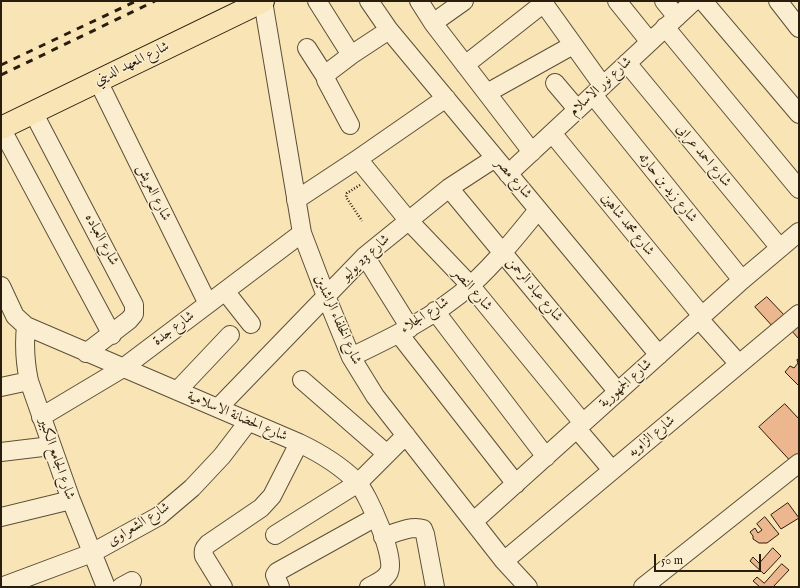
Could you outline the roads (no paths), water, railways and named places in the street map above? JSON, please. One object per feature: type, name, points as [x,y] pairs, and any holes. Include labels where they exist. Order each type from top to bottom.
[{"type":"main road","name":"شارع المعهد الديني","points":[[1,128],[34,112],[56,93],[233,1]]},
{"type":"main road","name":"شارع المعهد الديني","points":[[1,112],[56,93],[98,81],[263,1]]},
{"type":"street","name":"شارع الخلفاء الراشدين","points":[[263,1],[302,233],[351,357],[375,396],[524,586]]},
{"type":"street","points":[[317,1],[351,55]]},
{"type":"street","name":"شارع مصر","points":[[369,1],[389,30],[659,355]]},
{"type":"street","points":[[419,1],[433,23],[532,152]]},
{"type":"street","points":[[433,23],[464,1]]},
{"type":"street","points":[[617,1],[650,42]]},
{"type":"street","points":[[664,1],[671,22],[799,189]]},
{"type":"street","name":"شارع نور الاسلام","points":[[508,174],[694,1]]},
{"type":"street","points":[[703,1],[799,114]]},
{"type":"street","points":[[778,1],[797,20]]},
{"type":"street","points":[[465,65],[543,2]]},
{"type":"street","name":"شارع زيد بن حارثه","points":[[543,2],[573,45],[598,91],[742,280]]},
{"type":"street","points":[[325,76],[327,72],[389,30]]},
{"type":"street","points":[[487,93],[573,45]]},
{"type":"street","points":[[307,48],[325,76],[350,125]]},
{"type":"street","name":"شارع احمد عرابى","points":[[627,63],[780,248]]},
{"type":"street","name":"شارع العريش","points":[[98,81],[208,304]]},
{"type":"street","points":[[555,83],[577,109]]},
{"type":"street","points":[[296,200],[446,98]]},
{"type":"street","name":"شارع العباده","points":[[34,112],[134,305],[134,314],[129,320],[112,335],[86,353]]},
{"type":"street","points":[[1,128],[112,335]]},
{"type":"street","name":"شارع محمد شاهين","points":[[552,133],[700,318],[739,364]]},
{"type":"street","name":"شارع 23 يوليو","points":[[218,408],[365,256],[449,188],[495,158]]},
{"type":"street","name":"شارع النصر","points":[[358,159],[408,220],[470,285],[580,426],[612,470]]},
{"type":"street","name":"شارع عباد الرحمن","points":[[449,188],[618,392]]},
{"type":"street","name":"شارع الجلاء","points":[[351,357],[404,331],[435,312],[470,285],[503,253],[538,210]]},
{"type":"street","name":"شارع الجمهورية","points":[[474,521],[742,280],[799,232]]},
{"type":"street","name":"شارع جدة","points":[[42,417],[123,368],[302,233]]},
{"type":"street","points":[[365,256],[404,331],[516,484]]},
{"type":"street","points":[[1,286],[14,321]]},
{"type":"street","points":[[225,291],[251,324]]},
{"type":"street","points":[[435,312],[546,457]]},
{"type":"street","name":"شارع الزاويه","points":[[504,561],[799,314]]},
{"type":"street","name":"شارع الحضانة الاسلامية","points":[[14,321],[299,443],[332,461],[358,483],[376,517],[390,563],[389,572],[376,583]]},
{"type":"street","name":"شارع الجامع الكبير","points":[[14,321],[24,344],[25,363],[29,381],[70,500],[106,587]]},
{"type":"street","points":[[177,391],[230,335]]},
{"type":"street","points":[[302,380],[387,454]]},
{"type":"street","points":[[1,387],[29,381]]},
{"type":"street","name":"شارع الشعراوى","points":[[1,587],[92,553],[159,516],[187,492],[222,456],[248,422]]},
{"type":"street","points":[[275,535],[358,483],[406,435]]},
{"type":"street","points":[[223,587],[204,556],[205,548],[208,544],[267,503],[299,443]]},
{"type":"street","points":[[1,452],[52,446]]},
{"type":"street","points":[[643,587],[799,463]]},
{"type":"street","points":[[1,517],[70,500]]},
{"type":"street","points":[[280,587],[275,575],[277,572],[376,517]]},
{"type":"street","points":[[383,537],[412,528],[418,527],[423,529],[426,534],[435,587]]},
{"type":"railway","points":[[1,65],[136,1]]},
{"type":"railway","points":[[1,75],[155,1]]}]
